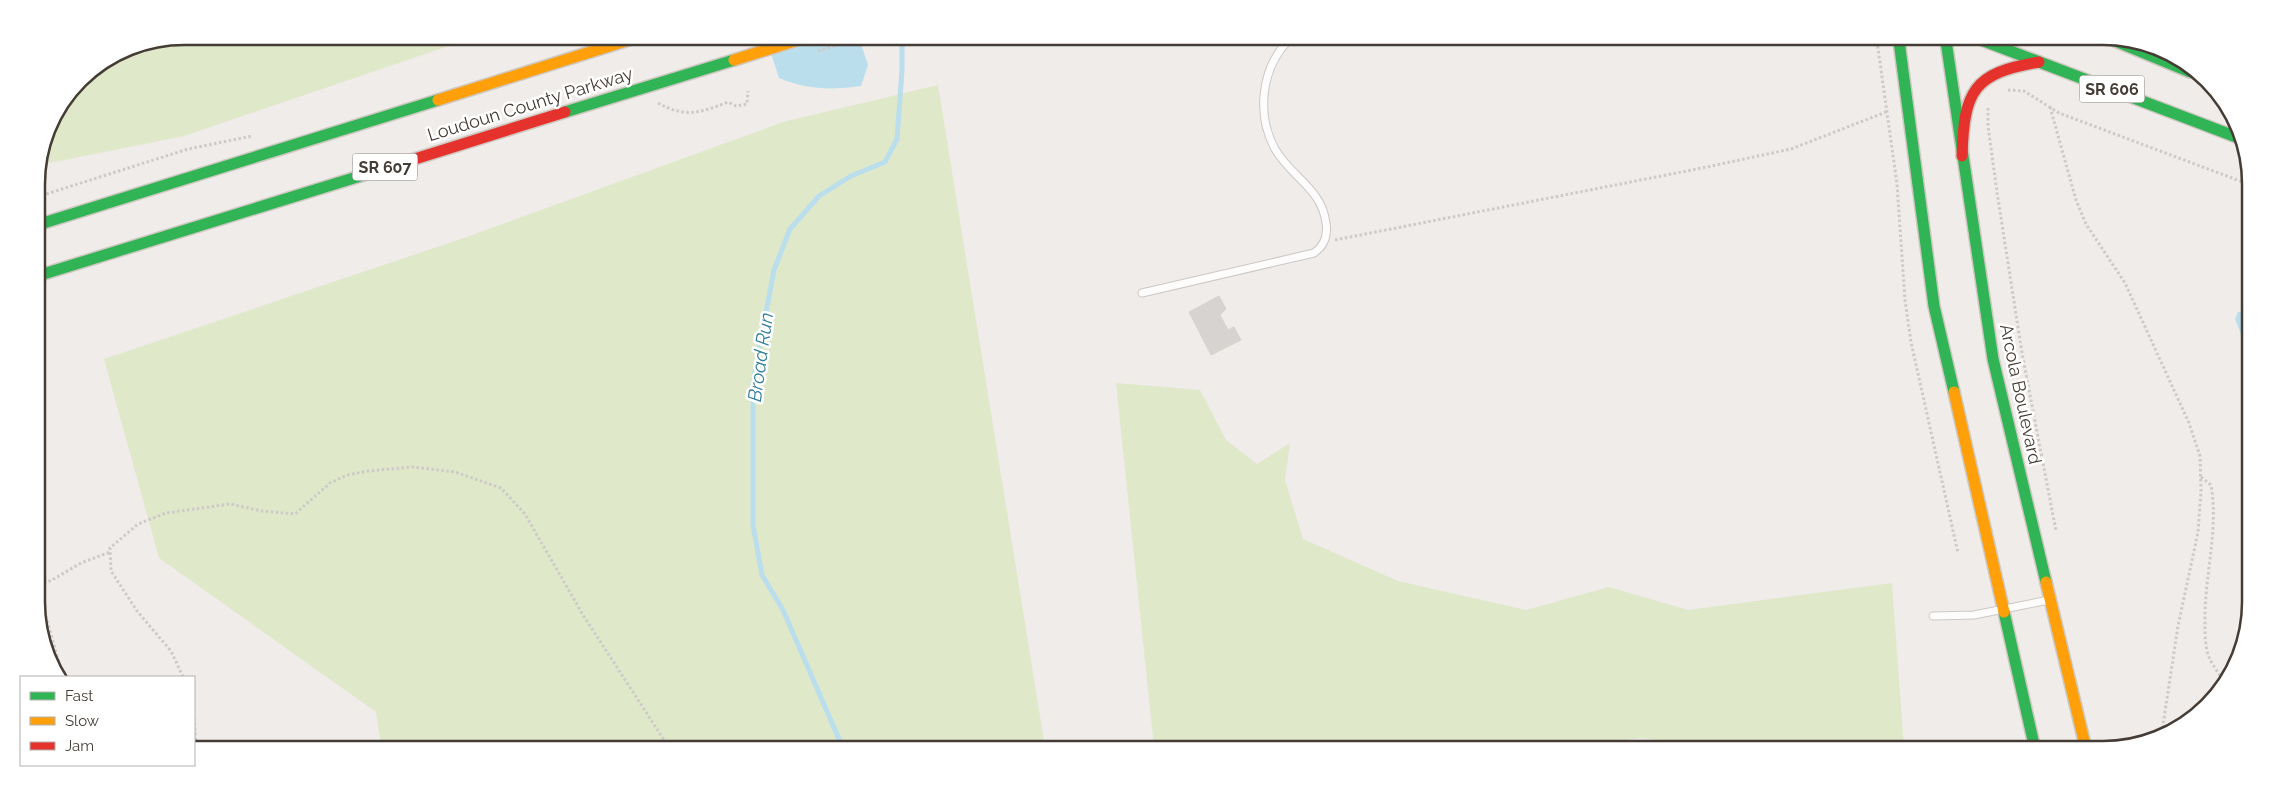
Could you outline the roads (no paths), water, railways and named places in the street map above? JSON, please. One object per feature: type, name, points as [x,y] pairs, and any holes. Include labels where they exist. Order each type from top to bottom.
[{"type":"main road","name":"Loudoun County Parkway","points":[[45,222],[615,45]]},
{"type":"main road","name":"Loudoun County Parkway","points":[[45,274],[782,45]]},
{"type":"main road","points":[[1900,45],[1934,306],[2033,741]]},
{"type":"main road","name":"Arcola Boulevard","points":[[1947,45],[1993,360],[2084,741]]},
{"type":"main road","name":"SR 606","points":[[1995,45],[2234,136]]},
{"type":"main road","name":"SR 606","points":[[2134,49],[2175,66]]},
{"type":"main road","points":[[1962,156],[1962,126],[1965,110],[1976,86],[1994,73],[2009,67],[2040,62]]},
{"type":"lane","points":[[1142,293],[1314,253],[1325,242],[1327,230],[1323,206],[1317,195],[1275,149],[1265,120],[1264,89],[1268,75],[1285,45]]},
{"type":"lane","points":[[1933,616],[1961,616],[2050,600]]},
{"type":"water","points":[[768,45],[861,45],[868,65],[861,86],[820,88],[800,85],[779,78]]},
{"type":"water","points":[[2238,312],[2242,312],[2242,336],[2235,319]]},
{"type":"waterway","name":"Broad Run","points":[[840,741],[783,610],[762,575],[753,525],[753,382],[774,270],[790,229],[819,196],[851,176],[885,162],[897,139],[902,45]]}]
